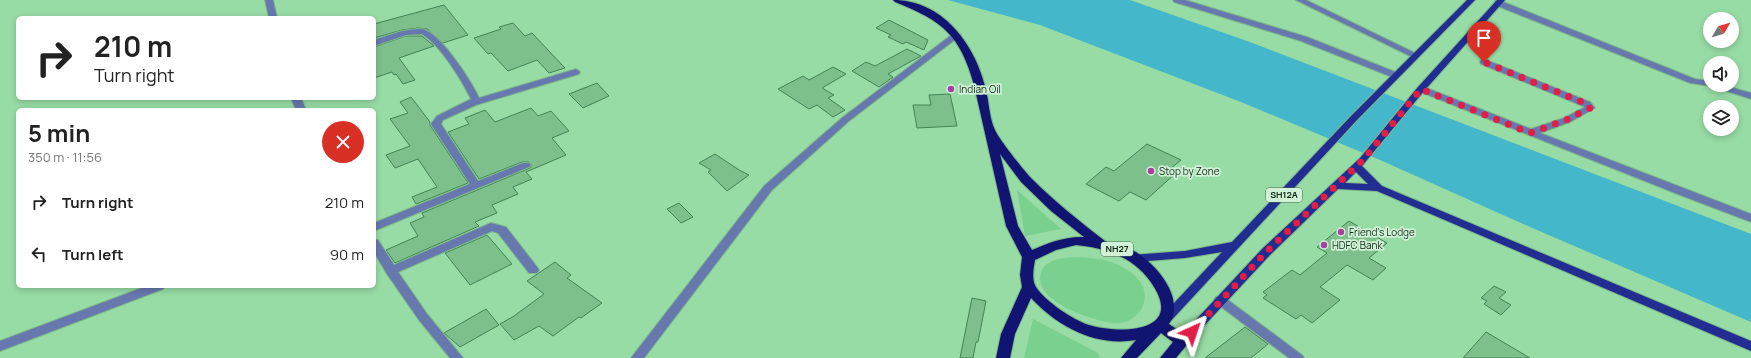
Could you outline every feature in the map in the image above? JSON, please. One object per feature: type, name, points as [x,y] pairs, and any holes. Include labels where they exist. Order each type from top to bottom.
[{"type":"highway","name":"NH27","points":[[898,0],[920,8],[940,19],[966,46],[980,83],[989,131],[1012,226],[1029,257],[1041,250],[1064,243],[1076,241],[1102,244],[1125,252],[1135,258],[1153,274],[1165,294],[1168,305],[1167,313],[1160,325],[1128,358]]},
{"type":"highway","name":"NH27","points":[[989,131],[1025,179],[1055,208],[1102,244]]},
{"type":"highway","points":[[1029,257],[1026,270],[1029,287],[1042,303],[1059,317],[1078,327],[1100,334],[1119,337],[1136,336],[1148,332],[1160,325],[1183,341],[1167,358]]},
{"type":"highway","points":[[1003,358],[1008,334],[1029,287]]},
{"type":"main road","name":"SH12A","points":[[1160,325],[1387,83],[1471,0]]},
{"type":"main road","name":"SH12A","points":[[1183,341],[1220,300],[1306,213],[1337,186],[1360,163],[1419,92],[1499,2]]},
{"type":"main road","points":[[1360,163],[1378,188]]},
{"type":"main road","points":[[1337,186],[1378,188],[1751,346]]},
{"type":"main road","name":"SH12A","points":[[1135,258],[1178,256],[1214,251],[1237,244]]},
{"type":"street","points":[[269,0],[273,16]]},
{"type":"street","points":[[1177,0],[1304,39],[1395,75]]},
{"type":"street","points":[[1300,0],[1415,55]]},
{"type":"street","points":[[1499,2],[1665,70],[1693,81],[1703,83]]},
{"type":"street","points":[[376,42],[414,32],[426,33],[431,36],[442,49],[476,98],[475,102]]},
{"type":"street","points":[[637,358],[768,188],[846,119],[957,35]]},
{"type":"street","points":[[1484,62],[1587,104],[1590,108],[1566,120],[1530,133]]},
{"type":"street","points":[[476,185],[436,124],[440,118],[475,102],[576,72]]},
{"type":"street","points":[[1419,92],[1751,218]]},
{"type":"street","points":[[1738,92],[1751,96]]},
{"type":"street","points":[[376,226],[526,165]]},
{"type":"street","points":[[392,271],[491,227],[502,230],[533,270]]},
{"type":"street","points":[[376,247],[432,330],[457,358]]},
{"type":"street","points":[[0,346],[154,288]]},
{"type":"street","points":[[1220,300],[1298,358]]},
{"type":"green space","points":[[1017,190],[1061,229],[1025,236]]},
{"type":"green space","points":[[1077,257],[1107,261],[1119,265],[1135,276],[1142,284],[1145,295],[1142,308],[1138,314],[1126,322],[1112,323],[1103,321],[1091,318],[1066,307],[1054,300],[1045,292],[1041,283],[1041,273],[1043,268],[1047,264],[1056,260]]},
{"type":"green space","points":[[1033,319],[1098,353],[1100,358],[1024,358]]},
{"type":"water","points":[[948,0],[1130,0],[1247,41],[1751,234],[1751,322],[1530,227],[1380,160],[1241,102],[1040,25]]},
{"type":"building","points":[[444,5],[468,35],[443,43],[427,29],[418,28],[402,30],[376,37],[376,23]]},
{"type":"building","points":[[889,20],[928,40],[924,50],[906,42],[903,44],[888,37],[891,35],[876,28]]},
{"type":"building","points":[[513,23],[525,36],[532,33],[565,68],[549,73],[537,60],[508,71],[491,53],[488,54],[474,38],[501,29],[499,27]]},
{"type":"building","points":[[406,36],[422,36],[434,46],[399,58],[415,80],[403,84],[396,74],[394,75],[392,72],[376,77],[376,46]]},
{"type":"building","points":[[907,49],[921,56],[888,74],[893,77],[879,87],[852,71],[866,62],[875,66]]},
{"type":"building","points":[[833,67],[846,74],[822,88],[834,95],[828,98],[845,110],[833,117],[817,105],[809,109],[778,89],[803,76],[809,80]]},
{"type":"building","points":[[597,83],[609,96],[583,108],[569,94]]},
{"type":"building","points":[[950,94],[957,126],[917,128],[913,105],[931,105],[929,95]]},
{"type":"building","points":[[411,97],[430,122],[430,125],[468,183],[416,204],[412,197],[437,187],[418,159],[395,168],[386,155],[410,146],[390,119],[408,113],[400,102]]},
{"type":"building","points":[[531,108],[538,116],[551,111],[569,131],[552,138],[566,155],[526,172],[532,179],[513,187],[518,194],[492,205],[497,213],[475,222],[479,226],[395,263],[386,250],[418,236],[410,223],[424,217],[422,213],[530,168],[532,165],[529,162],[522,162],[479,179],[448,132],[469,124],[465,118],[485,110],[495,122]]},
{"type":"building","name":"Stop by Zone","points":[[1147,144],[1181,160],[1170,169],[1177,172],[1146,200],[1130,192],[1119,201],[1086,184],[1106,167],[1114,171]]},
{"type":"building","points":[[715,154],[749,175],[727,191],[708,172],[711,170],[699,163]]},
{"type":"building","points":[[679,203],[693,217],[681,223],[667,209]]},
{"type":"building","points":[[1349,221],[1387,243],[1369,258],[1386,268],[1373,280],[1347,265],[1320,287],[1340,300],[1312,323],[1301,315],[1296,319],[1263,298],[1267,295],[1263,292],[1292,270],[1300,275],[1327,253],[1317,247]]},
{"type":"building","points":[[487,235],[512,264],[470,285],[445,253]]},
{"type":"building","points":[[555,262],[571,275],[567,278],[602,303],[581,318],[579,317],[553,336],[539,326],[514,340],[500,324],[514,316],[544,294],[527,281]]},
{"type":"building","points":[[1494,286],[1506,292],[1499,298],[1511,305],[1501,315],[1484,304],[1487,301],[1481,298]]},
{"type":"building","points":[[972,298],[986,301],[978,342],[976,342],[973,358],[960,358]]},
{"type":"building","points":[[486,309],[499,325],[460,347],[444,333]]},
{"type":"building","points":[[1245,327],[1268,344],[1251,358],[1205,358]]},
{"type":"building","points":[[1486,332],[1530,358],[1463,358]]},
{"type":"place","name":"Indian Oil","points":[[951,89]]},
{"type":"place","name":"Stop by Zone","points":[[1151,171]]},
{"type":"place","name":"Friend's Lodge","points":[[1341,232]]},
{"type":"place","name":"HDFC Bank","points":[[1324,245]]},
{"type":"route","points":[[1192,332],[1266,252],[1363,160],[1421,89],[1530,133],[1566,120],[1590,108],[1587,104],[1484,62]]}]
